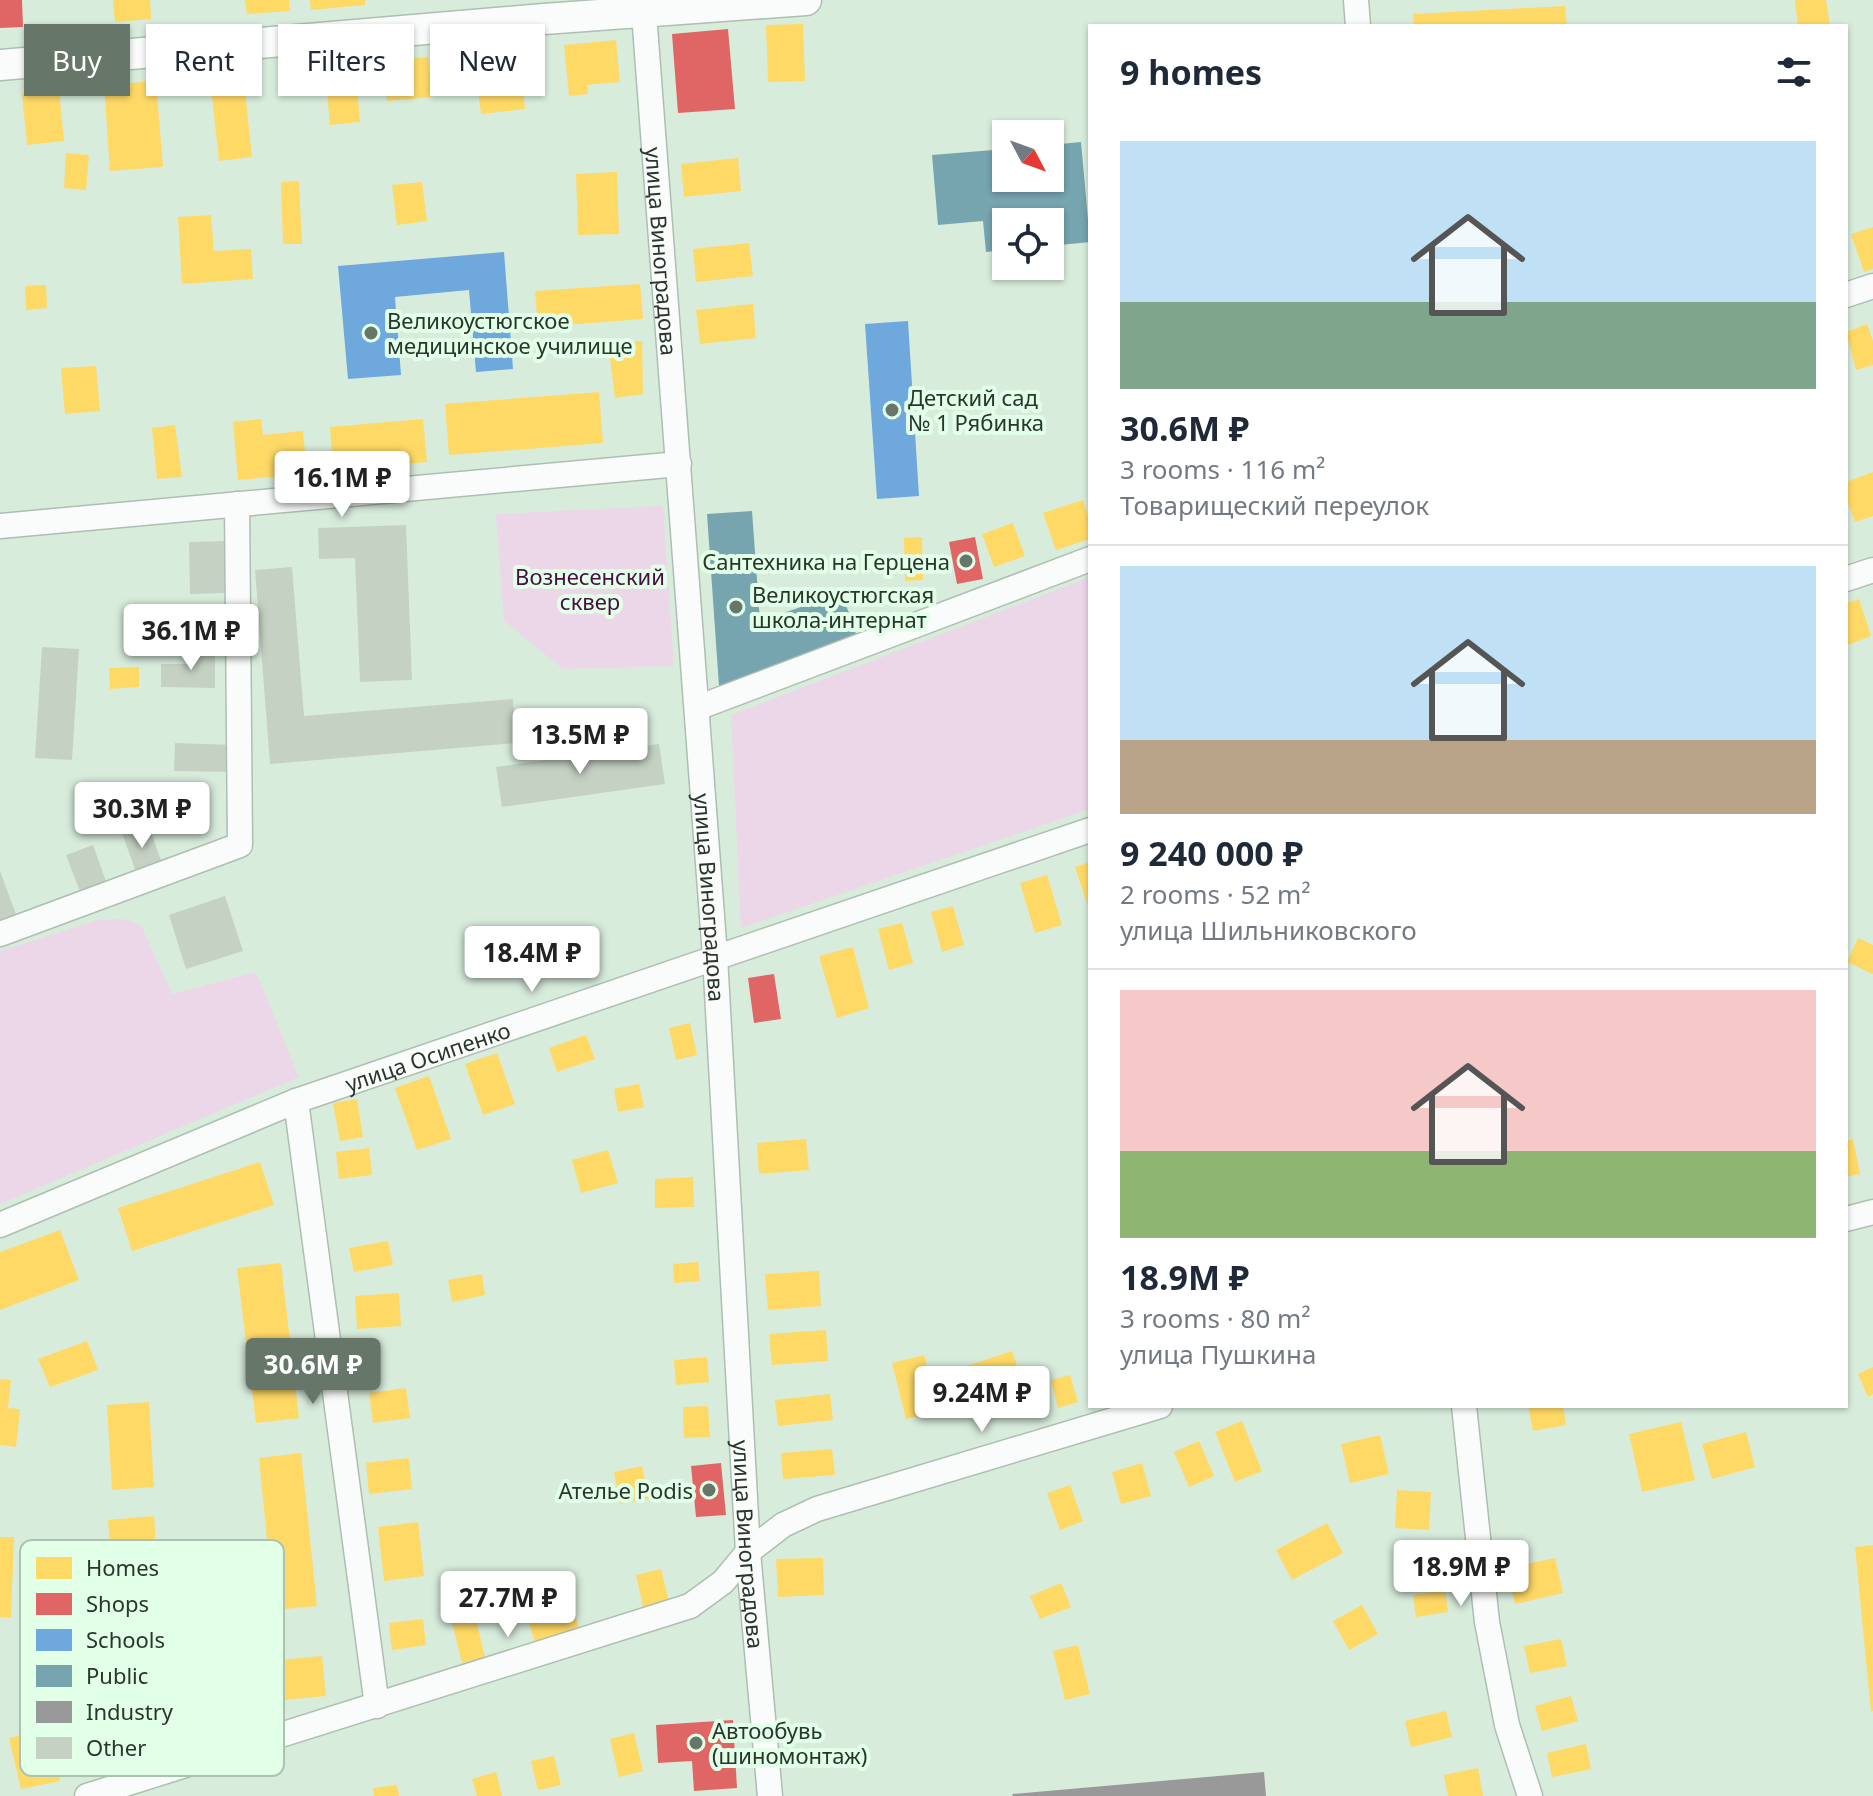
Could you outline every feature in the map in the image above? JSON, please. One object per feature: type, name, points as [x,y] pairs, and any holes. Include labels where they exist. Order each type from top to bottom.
[{"type":"main road","points":[[0,65],[644,6],[806,0]]},
{"type":"street","points":[[1356,0],[1358,24]]},
{"type":"street","name":"улица Виноградова","points":[[644,6],[715,956],[748,1552],[770,1796]]},
{"type":"street","points":[[1848,294],[1873,286]]},
{"type":"street","points":[[0,526],[679,464]]},
{"type":"street","points":[[0,934],[240,845],[237,504]]},
{"type":"street","points":[[697,708],[1088,560]]},
{"type":"street","points":[[1848,578],[1873,570]]},
{"type":"street","name":"улица Осипенко","points":[[0,1225],[296,1101],[1088,831]]},
{"type":"street","points":[[296,1101],[377,1706]]},
{"type":"street","points":[[1848,1218],[1873,1212]]},
{"type":"street","points":[[284,1735],[690,1606],[723,1582],[748,1552],[783,1525],[817,1509],[1153,1408]]},
{"type":"street","points":[[1464,1408],[1487,1622],[1507,1725],[1530,1796]]},
{"type":"street","points":[[87,1796],[151,1776]]},
{"type":"green space","name":"Вознесенский сквер","points":[[663,506],[674,666],[563,669],[504,621],[496,514]]},
{"type":"green space","points":[[1088,578],[1088,810],[741,928],[731,715]]},
{"type":"green space","points":[[123,919],[141,925],[172,994],[256,972],[299,1077],[0,1204],[0,951],[98,920]]},
{"type":"building: Homes","points":[[113,0],[150,0],[151,19],[115,22]]},
{"type":"building: Homes","points":[[245,0],[289,0],[290,11],[247,14]]},
{"type":"building: Homes","points":[[310,0],[365,0],[365,5],[311,10]]},
{"type":"building: Homes","points":[[1795,0],[1826,0],[1830,24],[1798,24]]},
{"type":"building: Homes","points":[[1565,6],[1567,24],[1414,24],[1413,14]]},
{"type":"building: Homes","points":[[803,24],[805,81],[768,82],[766,25]]},
{"type":"building: Homes","points":[[616,40],[620,82],[587,85],[588,94],[569,96],[564,45]]},
{"type":"building: Homes","points":[[428,57],[432,97],[387,101],[387,96],[414,96],[414,58]]},
{"type":"building: Homes","points":[[146,82],[146,96],[157,96],[163,167],[110,171],[105,96],[130,96],[130,83]]},
{"type":"building: Homes","points":[[22,94],[60,96],[64,141],[27,145]]},
{"type":"building: Homes","points":[[212,96],[245,96],[252,157],[219,161]]},
{"type":"building: Homes","points":[[327,96],[358,96],[360,122],[330,125]]},
{"type":"building: Homes","points":[[479,96],[524,96],[525,109],[481,114]]},
{"type":"building: Homes","points":[[66,153],[89,155],[86,190],[64,188]]},
{"type":"building: Homes","points":[[738,158],[741,191],[684,197],[681,164]]},
{"type":"building: Homes","points":[[617,172],[619,234],[578,235],[576,174]]},
{"type":"building: Homes","points":[[299,181],[302,244],[283,244],[281,182]]},
{"type":"building: Homes","points":[[422,182],[427,221],[397,225],[392,185]]},
{"type":"building: Homes","points":[[211,215],[214,251],[251,249],[253,279],[182,284],[178,217]]},
{"type":"building: Homes","points":[[1873,227],[1873,269],[1864,272],[1851,234]]},
{"type":"building: Homes","points":[[749,243],[753,276],[696,282],[693,249]]},
{"type":"building: Homes","points":[[640,284],[643,319],[538,327],[535,291]]},
{"type":"building: Homes","points":[[46,285],[47,308],[26,310],[25,286]]},
{"type":"building: Homes","points":[[753,304],[756,338],[700,344],[696,310]]},
{"type":"building: Homes","points":[[1867,324],[1873,341],[1873,365],[1856,370],[1848,331]]},
{"type":"building: Homes","points":[[642,341],[643,394],[615,398],[608,342]]},
{"type":"building: Homes","points":[[96,366],[100,411],[65,414],[61,368]]},
{"type":"building: Homes","points":[[599,392],[603,443],[449,455],[445,404]]},
{"type":"building: Homes","points":[[261,419],[263,435],[303,431],[307,474],[238,480],[233,422]]},
{"type":"building: Homes","points":[[423,419],[427,462],[333,470],[330,427]]},
{"type":"building: Homes","points":[[175,425],[182,477],[157,479],[152,428]]},
{"type":"building: Homes","points":[[1873,472],[1873,516],[1855,522],[1848,503],[1848,481]]},
{"type":"building: Homes","points":[[1083,500],[1088,516],[1088,540],[1056,550],[1043,513]]},
{"type":"building: Homes","points":[[1013,523],[1025,556],[994,567],[982,534]]},
{"type":"building: Homes","points":[[922,537],[923,580],[905,581],[904,538]]},
{"type":"building: Homes","points":[[1859,599],[1871,636],[1848,645],[1848,602]]},
{"type":"building: Homes","points":[[139,667],[139,687],[110,689],[109,668]]},
{"type":"building: Homes","points":[[1088,863],[1088,906],[1075,867]]},
{"type":"building: Homes","points":[[1047,875],[1062,925],[1035,933],[1020,883]]},
{"type":"building: Homes","points":[[953,906],[964,945],[942,952],[931,912]]},
{"type":"building: Homes","points":[[902,923],[913,963],[889,970],[878,929]]},
{"type":"building: Homes","points":[[1858,938],[1873,945],[1873,974],[1848,960]]},
{"type":"building: Homes","points":[[853,947],[869,1008],[837,1018],[819,956]]},
{"type":"building: Homes","points":[[690,1023],[697,1055],[676,1060],[669,1028]]},
{"type":"building: Homes","points":[[586,1035],[595,1059],[557,1072],[549,1048]]},
{"type":"building: Homes","points":[[497,1053],[515,1104],[483,1115],[465,1064]]},
{"type":"building: Homes","points":[[429,1076],[451,1139],[417,1150],[395,1088]]},
{"type":"building: Homes","points":[[639,1084],[644,1107],[618,1112],[614,1089]]},
{"type":"building: Homes","points":[[357,1099],[363,1137],[340,1141],[333,1103]]},
{"type":"building: Homes","points":[[806,1139],[809,1170],[759,1174],[757,1143]]},
{"type":"building: Homes","points":[[1853,1139],[1860,1174],[1848,1177],[1848,1140]]},
{"type":"building: Homes","points":[[369,1148],[372,1175],[339,1179],[336,1152]]},
{"type":"building: Homes","points":[[608,1150],[618,1183],[581,1193],[572,1160]]},
{"type":"building: Homes","points":[[260,1162],[274,1205],[132,1251],[118,1208]]},
{"type":"building: Homes","points":[[693,1177],[694,1207],[655,1208],[655,1179]]},
{"type":"building: Homes","points":[[60,1230],[79,1280],[0,1310],[0,1252]]},
{"type":"building: Homes","points":[[388,1241],[393,1265],[354,1272],[349,1248]]},
{"type":"building: Homes","points":[[698,1262],[700,1281],[674,1283],[673,1264]]},
{"type":"building: Homes","points":[[281,1263],[299,1418],[256,1423],[237,1268]]},
{"type":"building: Homes","points":[[819,1271],[821,1306],[768,1310],[765,1274]]},
{"type":"building: Homes","points":[[482,1274],[485,1295],[452,1302],[448,1280]]},
{"type":"building: Homes","points":[[399,1293],[401,1326],[357,1329],[355,1296]]},
{"type":"building: Homes","points":[[826,1330],[828,1361],[772,1365],[769,1334]]},
{"type":"building: Homes","points":[[87,1341],[98,1370],[50,1387],[38,1359]]},
{"type":"building: Homes","points":[[1012,1351],[1023,1384],[968,1401],[958,1369]]},
{"type":"building: Homes","points":[[924,1355],[939,1411],[906,1419],[892,1363]]},
{"type":"building: Homes","points":[[707,1357],[709,1382],[676,1385],[674,1360]]},
{"type":"building: Homes","points":[[1873,1367],[1873,1394],[1868,1397],[1858,1374]]},
{"type":"building: Homes","points":[[1070,1375],[1078,1402],[1058,1408],[1051,1380]]},
{"type":"building: Homes","points":[[0,1379],[11,1380],[8,1408],[20,1409],[16,1447],[0,1445]]},
{"type":"building: Homes","points":[[406,1388],[410,1418],[373,1423],[369,1393]]},
{"type":"building: Homes","points":[[830,1394],[833,1420],[778,1426],[775,1400]]},
{"type":"building: Homes","points":[[149,1402],[154,1487],[112,1490],[107,1405]]},
{"type":"building: Homes","points":[[708,1406],[710,1437],[684,1438],[683,1407]]},
{"type":"building: Homes","points":[[1528,1408],[1563,1408],[1566,1425],[1533,1431]]},
{"type":"building: Homes","points":[[1242,1421],[1262,1471],[1235,1482],[1215,1432]]},
{"type":"building: Homes","points":[[1681,1422],[1695,1480],[1642,1492],[1629,1434]]},
{"type":"building: Homes","points":[[1746,1432],[1755,1467],[1712,1479],[1702,1444]]},
{"type":"building: Homes","points":[[1380,1435],[1389,1474],[1350,1483],[1341,1444]]},
{"type":"building: Homes","points":[[1199,1441],[1214,1476],[1189,1487],[1174,1452]]},
{"type":"building: Homes","points":[[832,1449],[835,1475],[783,1479],[781,1453]]},
{"type":"building: Homes","points":[[301,1453],[317,1606],[284,1609],[284,1540],[267,1540],[259,1458]]},
{"type":"building: Homes","points":[[409,1458],[412,1489],[369,1494],[366,1463]]},
{"type":"building: Homes","points":[[1142,1463],[1151,1496],[1121,1504],[1112,1472]]},
{"type":"building: Homes","points":[[642,1466],[649,1499],[620,1504],[614,1472]]},
{"type":"building: Homes","points":[[1070,1485],[1083,1521],[1060,1530],[1047,1493]]},
{"type":"building: Homes","points":[[1397,1490],[1431,1492],[1429,1530],[1395,1528]]},
{"type":"building: Homes","points":[[154,1516],[156,1540],[110,1540],[108,1520]]},
{"type":"building: Homes","points":[[418,1522],[424,1576],[384,1581],[378,1527]]},
{"type":"building: Homes","points":[[1327,1523],[1343,1553],[1292,1580],[1276,1550]]},
{"type":"building: Homes","points":[[0,1537],[14,1537],[11,1618],[0,1617]]},
{"type":"building: Homes","points":[[1873,1545],[1873,1711],[1871,1712],[1855,1547]]},
{"type":"building: Homes","points":[[823,1558],[824,1595],[778,1597],[776,1559]]},
{"type":"building: Homes","points":[[1555,1558],[1563,1593],[1515,1604],[1507,1568]]},
{"type":"building: Homes","points":[[661,1569],[670,1605],[644,1611],[636,1575]]},
{"type":"building: Homes","points":[[1061,1583],[1071,1607],[1040,1619],[1030,1596]]},
{"type":"building: Homes","points":[[1445,1590],[1448,1612],[1416,1617],[1413,1595]]},
{"type":"building: Homes","points":[[570,1600],[579,1628],[535,1642],[526,1614]]},
{"type":"building: Homes","points":[[1362,1605],[1378,1634],[1349,1650],[1333,1621]]},
{"type":"building: Homes","points":[[475,1616],[485,1657],[462,1663],[452,1622]]},
{"type":"building: Homes","points":[[423,1619],[426,1645],[392,1650],[389,1623]]},
{"type":"building: Homes","points":[[1561,1639],[1567,1666],[1530,1673],[1524,1646]]},
{"type":"building: Homes","points":[[1078,1645],[1090,1694],[1065,1700],[1053,1651]]},
{"type":"building: Homes","points":[[322,1656],[326,1696],[284,1700],[284,1660]]},
{"type":"building: Homes","points":[[1571,1696],[1578,1721],[1542,1731],[1535,1706]]},
{"type":"building: Homes","points":[[1446,1711],[1452,1737],[1411,1747],[1405,1721]]},
{"type":"building: Homes","points":[[634,1733],[643,1771],[619,1777],[610,1739]]},
{"type":"building: Homes","points":[[20,1735],[20,1776],[59,1776],[60,1781],[21,1789],[9,1738]]},
{"type":"building: Homes","points":[[1586,1744],[1591,1769],[1552,1777],[1547,1753]]},
{"type":"building: Homes","points":[[554,1756],[561,1785],[538,1790],[531,1761]]},
{"type":"building: Homes","points":[[1478,1768],[1483,1796],[1448,1796],[1444,1775]]},
{"type":"building: Homes","points":[[496,1772],[502,1796],[477,1796],[472,1779]]},
{"type":"building: Homes","points":[[397,1785],[399,1796],[374,1796],[373,1788]]},
{"type":"building: Shops","points":[[0,0],[22,0],[23,27],[0,28]]},
{"type":"building: Shops","points":[[728,29],[735,109],[678,113],[672,34]]},
{"type":"building: Shops","name":"Сантехника на Герцена","points":[[975,537],[983,579],[957,584],[949,542]]},
{"type":"building: Shops","points":[[774,974],[781,1019],[754,1023],[748,978]]},
{"type":"building: Shops","name":"Ателье Podis","points":[[721,1463],[726,1515],[696,1517],[691,1466]]},
{"type":"building: Shops","name":"Автообувь (шиномонтаж)","points":[[733,1720],[737,1788],[694,1791],[692,1761],[658,1763],[656,1725]]},
{"type":"building: Schools","name":"Великоустюгское медицинское училище","points":[[504,252],[513,369],[476,372],[469,290],[395,297],[401,375],[348,379],[338,266]]},
{"type":"building: Schools","name":"Детский сад № 1 Рябинка","points":[[908,321],[919,496],[877,499],[865,324]]},
{"type":"building: Public","points":[[1081,142],[1088,242],[1064,245],[1064,208],[992,208],[992,251],[986,252],[983,221],[938,225],[932,155],[992,150],[992,192],[1064,192],[1064,144]]},
{"type":"building: Public","name":"Великоустюгская школа-интернат","points":[[752,511],[760,621],[842,593],[858,640],[719,686],[707,514]]},
{"type":"building: Industry","points":[[1264,1772],[1266,1796],[1012,1794]]},
{"type":"building: Other","points":[[406,525],[412,680],[360,682],[355,558],[319,559],[318,528]]},
{"type":"building: Other","points":[[227,541],[228,593],[190,594],[189,542]]},
{"type":"building: Other","points":[[292,567],[304,716],[513,699],[516,743],[270,764],[255,570]]},
{"type":"building: Other","points":[[42,647],[79,649],[72,760],[35,758]]},
{"type":"building: Other","points":[[192,649],[215,649],[215,688],[161,687],[161,664],[192,664]]},
{"type":"building: Other","points":[[175,743],[234,745],[233,772],[174,771]]},
{"type":"building: Other","points":[[659,744],[665,784],[502,807],[496,767]]},
{"type":"building: Other","points":[[148,824],[163,866],[137,875],[122,833]]},
{"type":"building: Other","points":[[93,845],[108,887],[82,897],[66,855]]},
{"type":"building: Other","points":[[0,871],[17,917],[0,923]]},
{"type":"building: Other","points":[[225,896],[243,951],[186,969],[169,915]]},
{"type":"place","name":"Великоустюгское медицинское училище","points":[[371,333]]},
{"type":"place","name":"Детский сад № 1 Рябинка","points":[[892,410]]},
{"type":"place","name":"Сантехника на Герцена","points":[[966,561]]},
{"type":"place","name":"Великоустюгская школа-интернат","points":[[736,607]]},
{"type":"place","name":"Ателье Podis","points":[[709,1490]]},
{"type":"place","name":"Автообувь (шиномонтаж)","points":[[696,1743]]}]
